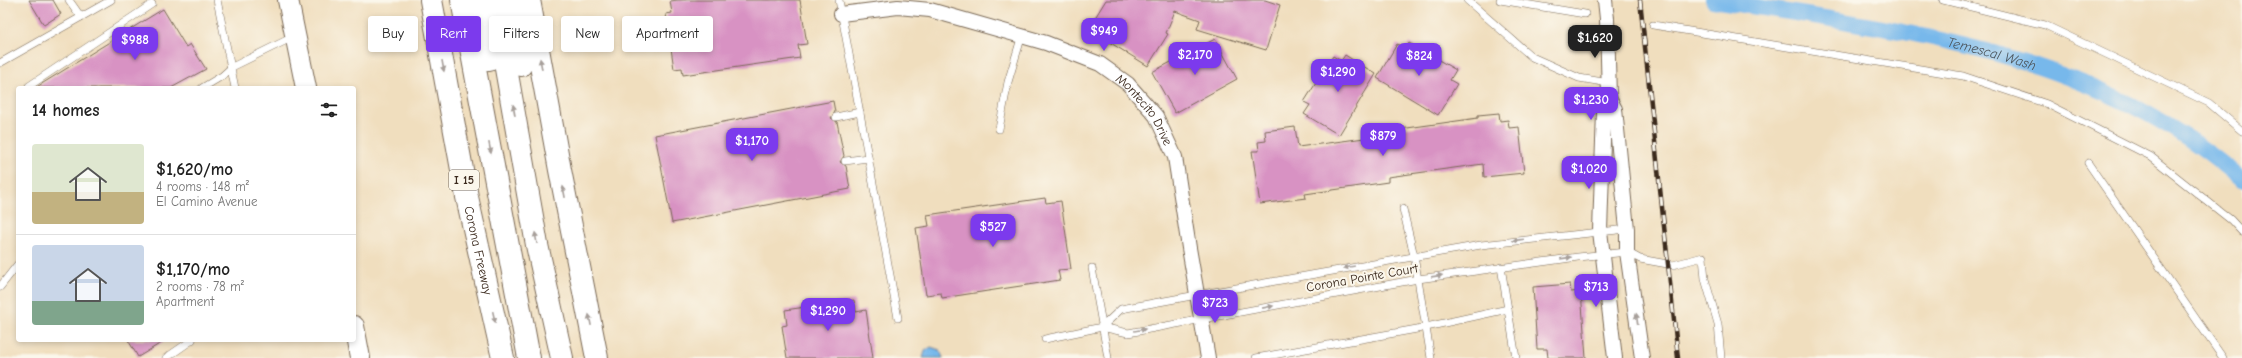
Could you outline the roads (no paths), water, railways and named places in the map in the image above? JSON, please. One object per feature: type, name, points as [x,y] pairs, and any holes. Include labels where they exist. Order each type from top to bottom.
[{"type":"highway","name":"Corona Freeway","points":[[431,0],[467,197],[503,358]]},
{"type":"highway","points":[[462,0],[530,358]]},
{"type":"highway","points":[[478,0],[542,358]]},
{"type":"highway","points":[[494,0],[537,245],[562,358]]},
{"type":"highway","points":[[510,0],[571,358]]},
{"type":"highway","points":[[529,0],[560,170],[597,358]]},
{"type":"street","points":[[288,0],[306,86]]},
{"type":"street","points":[[1605,0],[1607,19],[1609,98],[1604,111],[1600,231],[1615,358]]},
{"type":"street","name":"Montecito Drive","points":[[841,14],[898,6],[930,10],[1022,35],[1100,64],[1128,84],[1156,116],[1175,157],[1208,358]]},
{"type":"street","points":[[1609,98],[1615,109],[1627,229],[1627,252],[1642,358]]},
{"type":"street","points":[[356,337],[360,358]]},
{"type":"lane","points":[[69,0],[80,17]]},
{"type":"lane","points":[[0,63],[111,0]]},
{"type":"lane","points":[[217,0],[235,86]]},
{"type":"lane","points":[[839,0],[898,318]]},
{"type":"lane","points":[[1467,0],[1532,57],[1579,78],[1609,83]]},
{"type":"lane","points":[[1500,0],[1585,14]]},
{"type":"lane","points":[[1943,0],[2046,25],[2209,103],[2242,131]]},
{"type":"lane","points":[[29,86],[152,4]]},
{"type":"lane","points":[[1653,24],[1963,76],[2047,104],[2150,156],[2231,220],[2242,232]]},
{"type":"lane","points":[[999,129],[1008,82],[1022,35]]},
{"type":"lane","points":[[205,86],[222,76],[232,67],[295,36]]},
{"type":"lane","points":[[836,117],[860,112]]},
{"type":"lane","points":[[845,162],[868,158]]},
{"type":"lane","points":[[2088,163],[2223,358]]},
{"type":"lane","points":[[1403,209],[1414,256],[1431,358]]},
{"type":"lane","name":"Corona Pointe Court","points":[[1102,327],[1121,309],[1481,245],[1627,229]]},
{"type":"lane","points":[[1627,252],[1640,259],[1673,264],[1703,257],[1705,279],[1718,324],[1721,358]]},
{"type":"lane","name":"Corona Pointe Court","points":[[1102,327],[1128,333],[1418,279],[1501,267],[1627,252]]},
{"type":"lane","points":[[0,287],[16,267]]},
{"type":"lane","points":[[1501,267],[1516,358]]},
{"type":"lane","points":[[1092,268],[1108,358]]},
{"type":"lane","points":[[1256,358],[1425,327],[1508,309]]},
{"type":"lane","points":[[1045,338],[1102,327]]},
{"type":"lane","points":[[166,358],[189,342]]},
{"type":"water","points":[[931,347],[940,350],[943,358],[923,358],[925,351]]},
{"type":"waterway","name":"Temescal Wash","points":[[1713,0],[1852,22],[1923,36],[1992,52],[2059,74],[2124,101],[2185,136],[2242,180]]},
{"type":"railway","points":[[1640,0],[1678,358]]}]
